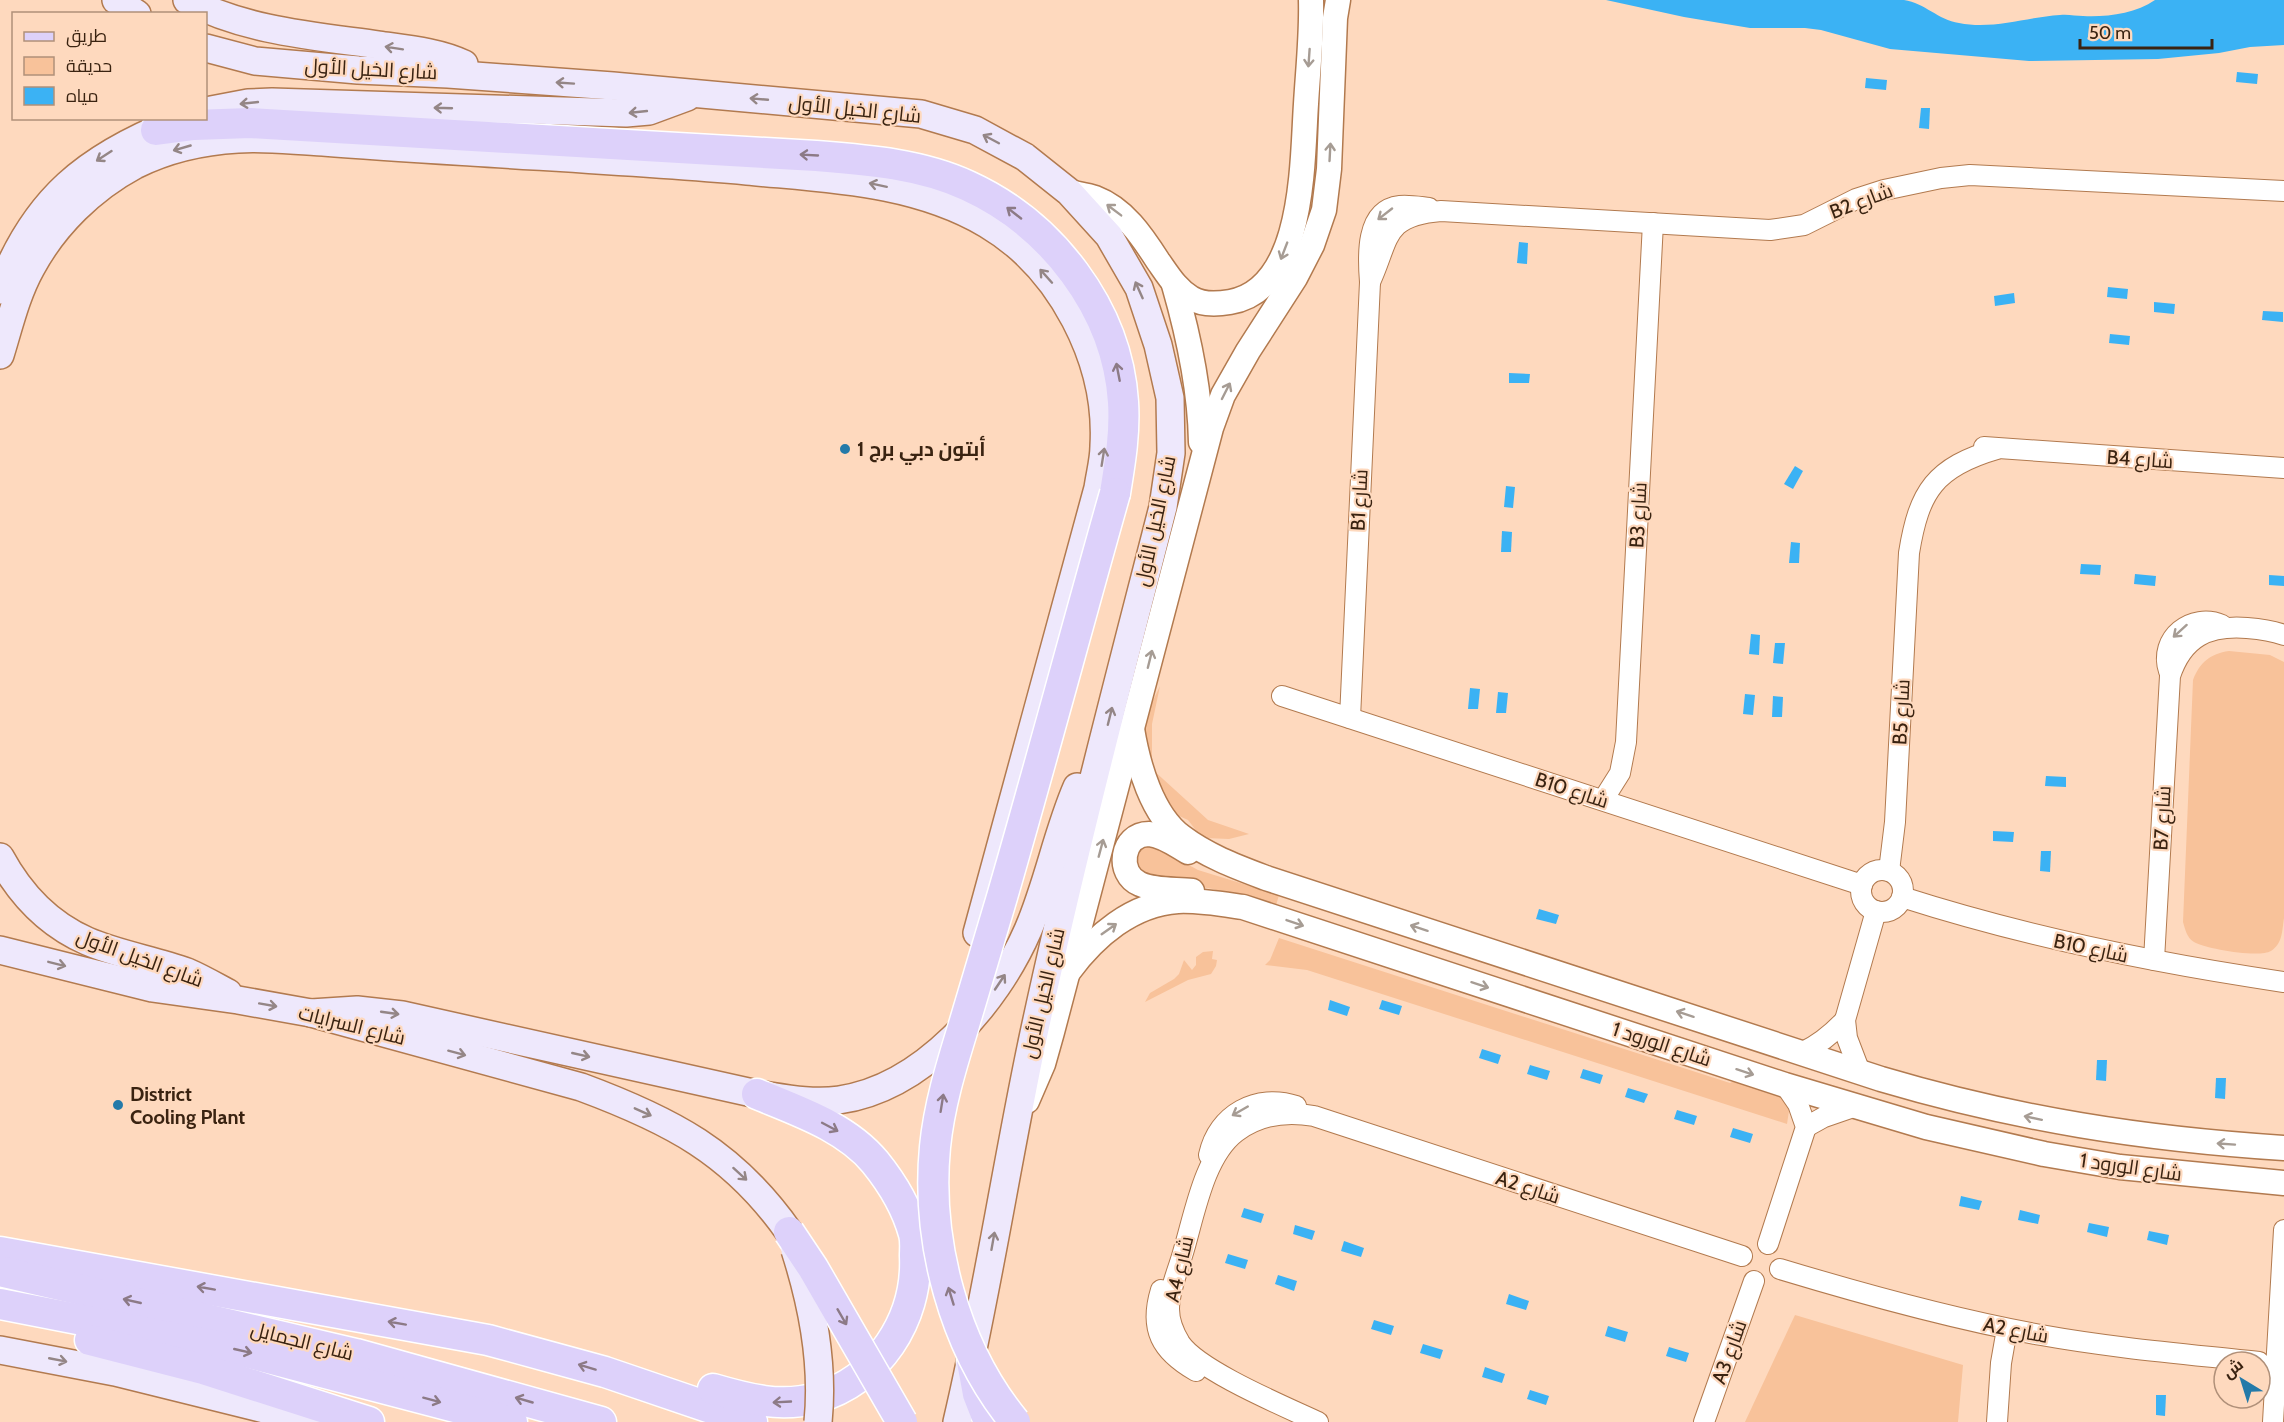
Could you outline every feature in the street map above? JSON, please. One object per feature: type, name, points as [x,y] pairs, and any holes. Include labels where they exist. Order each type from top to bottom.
[{"type":"main road","points":[[116,0],[134,12]]},
{"type":"main road","points":[[188,0],[207,10],[244,23],[430,54],[461,62],[490,77]]},
{"type":"main road","name":"شارع الخيل الأول","points":[[207,48],[255,61],[358,70],[490,77],[921,114],[975,130],[1025,157],[1069,192],[1109,236],[1139,288],[1158,345],[1170,398],[1171,453],[1163,507],[1055,939],[1016,1124],[972,1359],[957,1422]]},
{"type":"main road","points":[[207,111],[248,103],[272,102],[626,113],[649,111],[694,94]]},
{"type":"main road","points":[[0,290],[11,261],[30,227],[55,195],[85,168],[119,146],[179,120]]},
{"type":"main road","points":[[156,130],[194,125],[250,123],[867,160],[917,169],[966,185],[1007,207],[1044,236],[1074,271],[1098,311],[1114,354],[1123,400],[1123,447],[1115,493],[1010,868],[944,1092],[935,1147],[934,1204],[943,1271],[958,1321],[980,1369],[1015,1422]]},
{"type":"main road","points":[[0,355],[17,298],[31,268],[66,218],[87,198],[134,166],[188,146],[216,140],[265,139],[694,166],[863,182],[908,191],[952,206],[990,226],[1024,253],[1053,284],[1076,321],[1092,361],[1102,403],[1104,446],[1098,488],[947,1041]]},
{"type":"main road","points":[[311,1013],[357,1010],[402,1015],[757,1094],[838,1100],[869,1093],[899,1080],[925,1062],[974,1017],[1001,983],[1016,956],[1032,918],[1070,802],[1079,782],[1102,745]]},
{"type":"main road","name":"شارع الخيل الأول","points":[[0,857],[12,878],[33,904],[58,926],[87,941],[188,973],[238,1000]]},
{"type":"main road","name":"شارع السرايات","points":[[0,950],[152,988],[311,1013],[581,1087],[620,1101],[694,1138],[724,1159],[751,1184],[789,1232]]},
{"type":"main road","points":[[643,1385],[690,1384],[751,1400],[778,1403],[816,1398],[852,1382],[881,1357],[904,1321],[916,1278],[914,1235],[899,1196],[874,1160],[841,1132],[804,1113],[757,1094]]},
{"type":"main road","points":[[789,1232],[813,1317],[819,1360],[818,1422]]},
{"type":"main road","points":[[789,1232],[813,1268],[902,1422]]},
{"type":"main road","points":[[0,1252],[478,1338],[566,1360],[752,1422]]},
{"type":"main road","name":"شارع الجمايل","points":[[0,1271],[345,1351],[601,1422]]},
{"type":"main road","name":"شارع الجمايل","points":[[0,1304],[242,1351],[512,1422]]},
{"type":"main road","points":[[0,1318],[194,1366],[369,1422]]},
{"type":"main road","points":[[0,1350],[115,1372],[317,1422]]},
{"type":"main road","points":[[972,1359],[978,1394],[989,1422]]},
{"type":"street","points":[[1174,285],[1193,300],[1215,304],[1237,300],[1257,291],[1274,275],[1293,225],[1301,188],[1311,0]]},
{"type":"street","points":[[1016,1124],[1043,1064],[1201,463],[1223,395],[1295,278],[1312,245],[1324,210],[1329,169],[1335,18],[1338,0]]},
{"type":"street","name":"B2 شارع","points":[[1441,211],[1770,230],[1804,225],[1856,199],[1884,190],[1941,178],[1970,175],[2284,191]]},
{"type":"street","points":[[1069,192],[1094,197],[1114,207],[1144,240],[1174,285],[1187,329],[1196,373],[1201,463]]},
{"type":"street","name":"B1 شارع","points":[[1350,718],[1370,241],[1373,228],[1384,213],[1401,206],[1441,211]]},
{"type":"street","name":"B3 شارع","points":[[1603,800],[1620,773],[1626,742],[1653,223]]},
{"type":"street","name":"B4 شارع","points":[[1909,553],[1908,515],[1912,498],[1932,467],[1946,456],[1962,449],[1979,447],[2284,468]]},
{"type":"street","name":"B5 شارع","points":[[1889,871],[1895,822],[1909,553]]},
{"type":"street","name":"B7 شارع","points":[[2154,960],[2170,676],[2167,652],[2171,640],[2179,630],[2202,620],[2226,627],[2264,629]]},
{"type":"street","points":[[2264,629],[2284,625]]},
{"type":"street","points":[[2264,629],[2284,635]]},
{"type":"street","name":"B10 شارع","points":[[1282,696],[1862,885]]},
{"type":"street","name":"شارع الورود 1","points":[[1132,729],[1143,776],[1159,807],[1180,836],[1202,850],[1266,878],[1860,1072],[1965,1103],[2051,1122],[2170,1139],[2284,1148]]},
{"type":"street","points":[[1243,907],[1220,897],[1195,891],[1143,886],[1127,873],[1124,863],[1125,853],[1137,837],[1147,834],[1157,836],[1225,870],[1266,878]]},
{"type":"street","points":[[1889,871],[1901,881],[1902,897],[1892,910],[1876,911],[1863,901],[1862,885],[1872,872],[1889,871]]},
{"type":"street","name":"B10 شارع","points":[[1902,897],[2031,935],[2154,960],[2284,982]]},
{"type":"street","name":"شارع الورود 1","points":[[1069,971],[1085,950],[1105,932],[1127,917],[1152,907],[1178,901],[1243,907],[1853,1107],[1926,1127],[2044,1154],[2164,1172],[2284,1183]]},
{"type":"street","points":[[1860,1072],[1847,1038],[1845,1020],[1876,911]]},
{"type":"street","points":[[1803,1052],[1819,1044],[1845,1020]]},
{"type":"street","points":[[1768,1245],[1806,1127],[1798,1104],[1785,1085]]},
{"type":"street","name":"A4 شارع","points":[[1314,1116],[1301,1108],[1278,1102],[1255,1103],[1228,1118],[1214,1137],[1208,1160],[1208,1175],[1190,1223],[1166,1274],[1155,1309],[1156,1326],[1162,1343],[1173,1356],[1206,1376],[1244,1387],[1318,1422]]},
{"type":"street","points":[[1806,1127],[1824,1117],[1853,1107]]},
{"type":"street","name":"A2 شارع","points":[[1314,1116],[1743,1256]]},
{"type":"street","points":[[2267,1350],[2284,1230]]},
{"type":"street","points":[[1753,1245],[1768,1245],[1779,1254],[1779,1269],[1769,1280],[1754,1281],[1743,1271],[1743,1256],[1746,1250],[1753,1245]]},
{"type":"street","name":"A2 شارع","points":[[1779,1269],[1910,1306],[2007,1329],[2075,1340],[2212,1357]]},
{"type":"street","name":"A3 شارع","points":[[1704,1422],[1754,1281]]},
{"type":"street","points":[[1997,1422],[2001,1363],[2007,1329]]},
{"type":"green space","points":[[2229,651],[2270,655],[2284,662],[2284,918],[2281,936],[2275,948],[2256,954],[2232,952],[2200,945],[2190,938],[2183,922],[2193,680],[2206,660],[2216,654]]},
{"type":"green space","points":[[1160,686],[1152,724],[1152,769],[1208,820],[1249,834],[1229,839],[1205,838],[1188,820],[1177,815],[1156,789],[1141,732],[1146,715]]},
{"type":"green space","points":[[1150,844],[1198,870],[1279,895],[1275,909],[1213,889],[1172,882],[1154,882],[1127,860],[1130,853]]},
{"type":"green space","points":[[1279,938],[1730,1083],[1736,1080],[1774,1092],[1790,1104],[1787,1124],[1307,970],[1265,965],[1270,960]]},
{"type":"green space","points":[[1213,951],[1212,959],[1217,960],[1211,974],[1188,980],[1145,1002],[1150,993],[1179,974],[1184,960],[1192,970],[1196,965],[1196,957],[1203,952]]},
{"type":"green space","points":[[1795,1315],[1963,1365],[1958,1422],[1745,1422]]},
{"type":"water","points":[[1606,0],[1904,0],[1918,4],[1951,21],[1984,25],[2048,16],[2111,15],[2139,9],[2155,0],[2284,0],[2284,45],[2158,59],[2029,61],[1890,49],[1821,30],[1750,28]]},
{"type":"water","points":[[2237,72],[2258,74],[2257,84],[2236,82]]},
{"type":"water","points":[[1866,78],[1887,80],[1886,90],[1865,88]]},
{"type":"water","points":[[1921,108],[1930,108],[1929,129],[1919,128]]},
{"type":"water","points":[[1519,242],[1528,243],[1527,264],[1517,263]]},
{"type":"water","points":[[2108,287],[2128,289],[2127,299],[2107,297]]},
{"type":"water","points":[[2014,293],[2015,303],[1995,306],[1994,296]]},
{"type":"water","points":[[2154,302],[2175,304],[2174,314],[2154,312]]},
{"type":"water","points":[[2263,311],[2283,312],[2283,322],[2262,320]]},
{"type":"water","points":[[2110,334],[2130,336],[2129,345],[2109,343]]},
{"type":"water","points":[[1509,373],[1530,374],[1529,383],[1509,383]]},
{"type":"water","points":[[1795,466],[1803,471],[1793,489],[1784,484]]},
{"type":"water","points":[[1506,486],[1515,487],[1513,508],[1504,507]]},
{"type":"water","points":[[1502,531],[1512,532],[1511,552],[1501,552]]},
{"type":"water","points":[[1791,542],[1800,543],[1799,563],[1789,563]]},
{"type":"water","points":[[2081,564],[2101,565],[2100,575],[2080,574]]},
{"type":"water","points":[[2135,574],[2156,576],[2155,586],[2134,584]]},
{"type":"water","points":[[2269,575],[2284,576],[2284,586],[2269,585]]},
{"type":"water","points":[[1751,634],[1760,635],[1759,655],[1749,654]]},
{"type":"water","points":[[1775,643],[1785,643],[1783,664],[1773,663]]},
{"type":"water","points":[[1470,688],[1480,689],[1478,709],[1468,709]]},
{"type":"water","points":[[1498,692],[1508,693],[1506,713],[1496,713]]},
{"type":"water","points":[[1745,694],[1755,695],[1753,715],[1743,714]]},
{"type":"water","points":[[1773,696],[1783,697],[1782,717],[1772,717]]},
{"type":"water","points":[[2046,776],[2066,777],[2066,787],[2045,786]]},
{"type":"water","points":[[1993,831],[2014,832],[2013,842],[1993,841]]},
{"type":"water","points":[[2041,851],[2051,851],[2050,872],[2040,871]]},
{"type":"water","points":[[1539,909],[1559,915],[1556,924],[1536,919]]},
{"type":"water","points":[[1330,1000],[1350,1007],[1347,1016],[1328,1010]]},
{"type":"water","points":[[1382,1000],[1402,1006],[1399,1015],[1379,1009]]},
{"type":"water","points":[[1482,1049],[1501,1055],[1498,1064],[1479,1058]]},
{"type":"water","points":[[2097,1060],[2107,1060],[2106,1081],[2096,1080]]},
{"type":"water","points":[[1530,1065],[1550,1071],[1547,1080],[1527,1074]]},
{"type":"water","points":[[1583,1069],[1603,1075],[1600,1084],[1580,1078]]},
{"type":"water","points":[[2216,1078],[2226,1078],[2225,1099],[2215,1098]]},
{"type":"water","points":[[1628,1088],[1648,1094],[1644,1103],[1625,1097]]},
{"type":"water","points":[[1677,1110],[1697,1116],[1694,1125],[1674,1119]]},
{"type":"water","points":[[1733,1128],[1753,1134],[1750,1143],[1730,1137]]},
{"type":"water","points":[[1961,1196],[1982,1201],[1979,1210],[1959,1206]]},
{"type":"water","points":[[1244,1208],[1264,1214],[1261,1223],[1241,1217]]},
{"type":"water","points":[[2020,1210],[2040,1215],[2038,1224],[2018,1220]]},
{"type":"water","points":[[2089,1223],[2109,1227],[2107,1237],[2087,1232]]},
{"type":"water","points":[[1295,1225],[1315,1231],[1312,1240],[1293,1234]]},
{"type":"water","points":[[2149,1231],[2169,1235],[2167,1245],[2147,1240]]},
{"type":"water","points":[[1344,1241],[1364,1248],[1361,1257],[1341,1251]]},
{"type":"water","points":[[1228,1254],[1248,1260],[1245,1269],[1225,1263]]},
{"type":"water","points":[[1278,1275],[1297,1281],[1294,1291],[1275,1284]]},
{"type":"water","points":[[1509,1294],[1529,1301],[1526,1310],[1506,1304]]},
{"type":"water","points":[[1374,1320],[1394,1326],[1391,1335],[1371,1329]]},
{"type":"water","points":[[1608,1326],[1628,1332],[1625,1342],[1605,1336]]},
{"type":"water","points":[[1423,1344],[1443,1350],[1440,1359],[1420,1353]]},
{"type":"water","points":[[1669,1347],[1689,1353],[1686,1362],[1666,1356]]},
{"type":"water","points":[[1485,1367],[1505,1374],[1502,1383],[1482,1377]]},
{"type":"water","points":[[1530,1390],[1549,1396],[1546,1405],[1527,1399]]},
{"type":"water","points":[[2156,1395],[2166,1395],[2165,1416],[2156,1415]]},
{"type":"place","name":"أبتون دبي برج 1","points":[[845,449]]},
{"type":"place","name":"District Cooling Plant","points":[[118,1105]]}]
